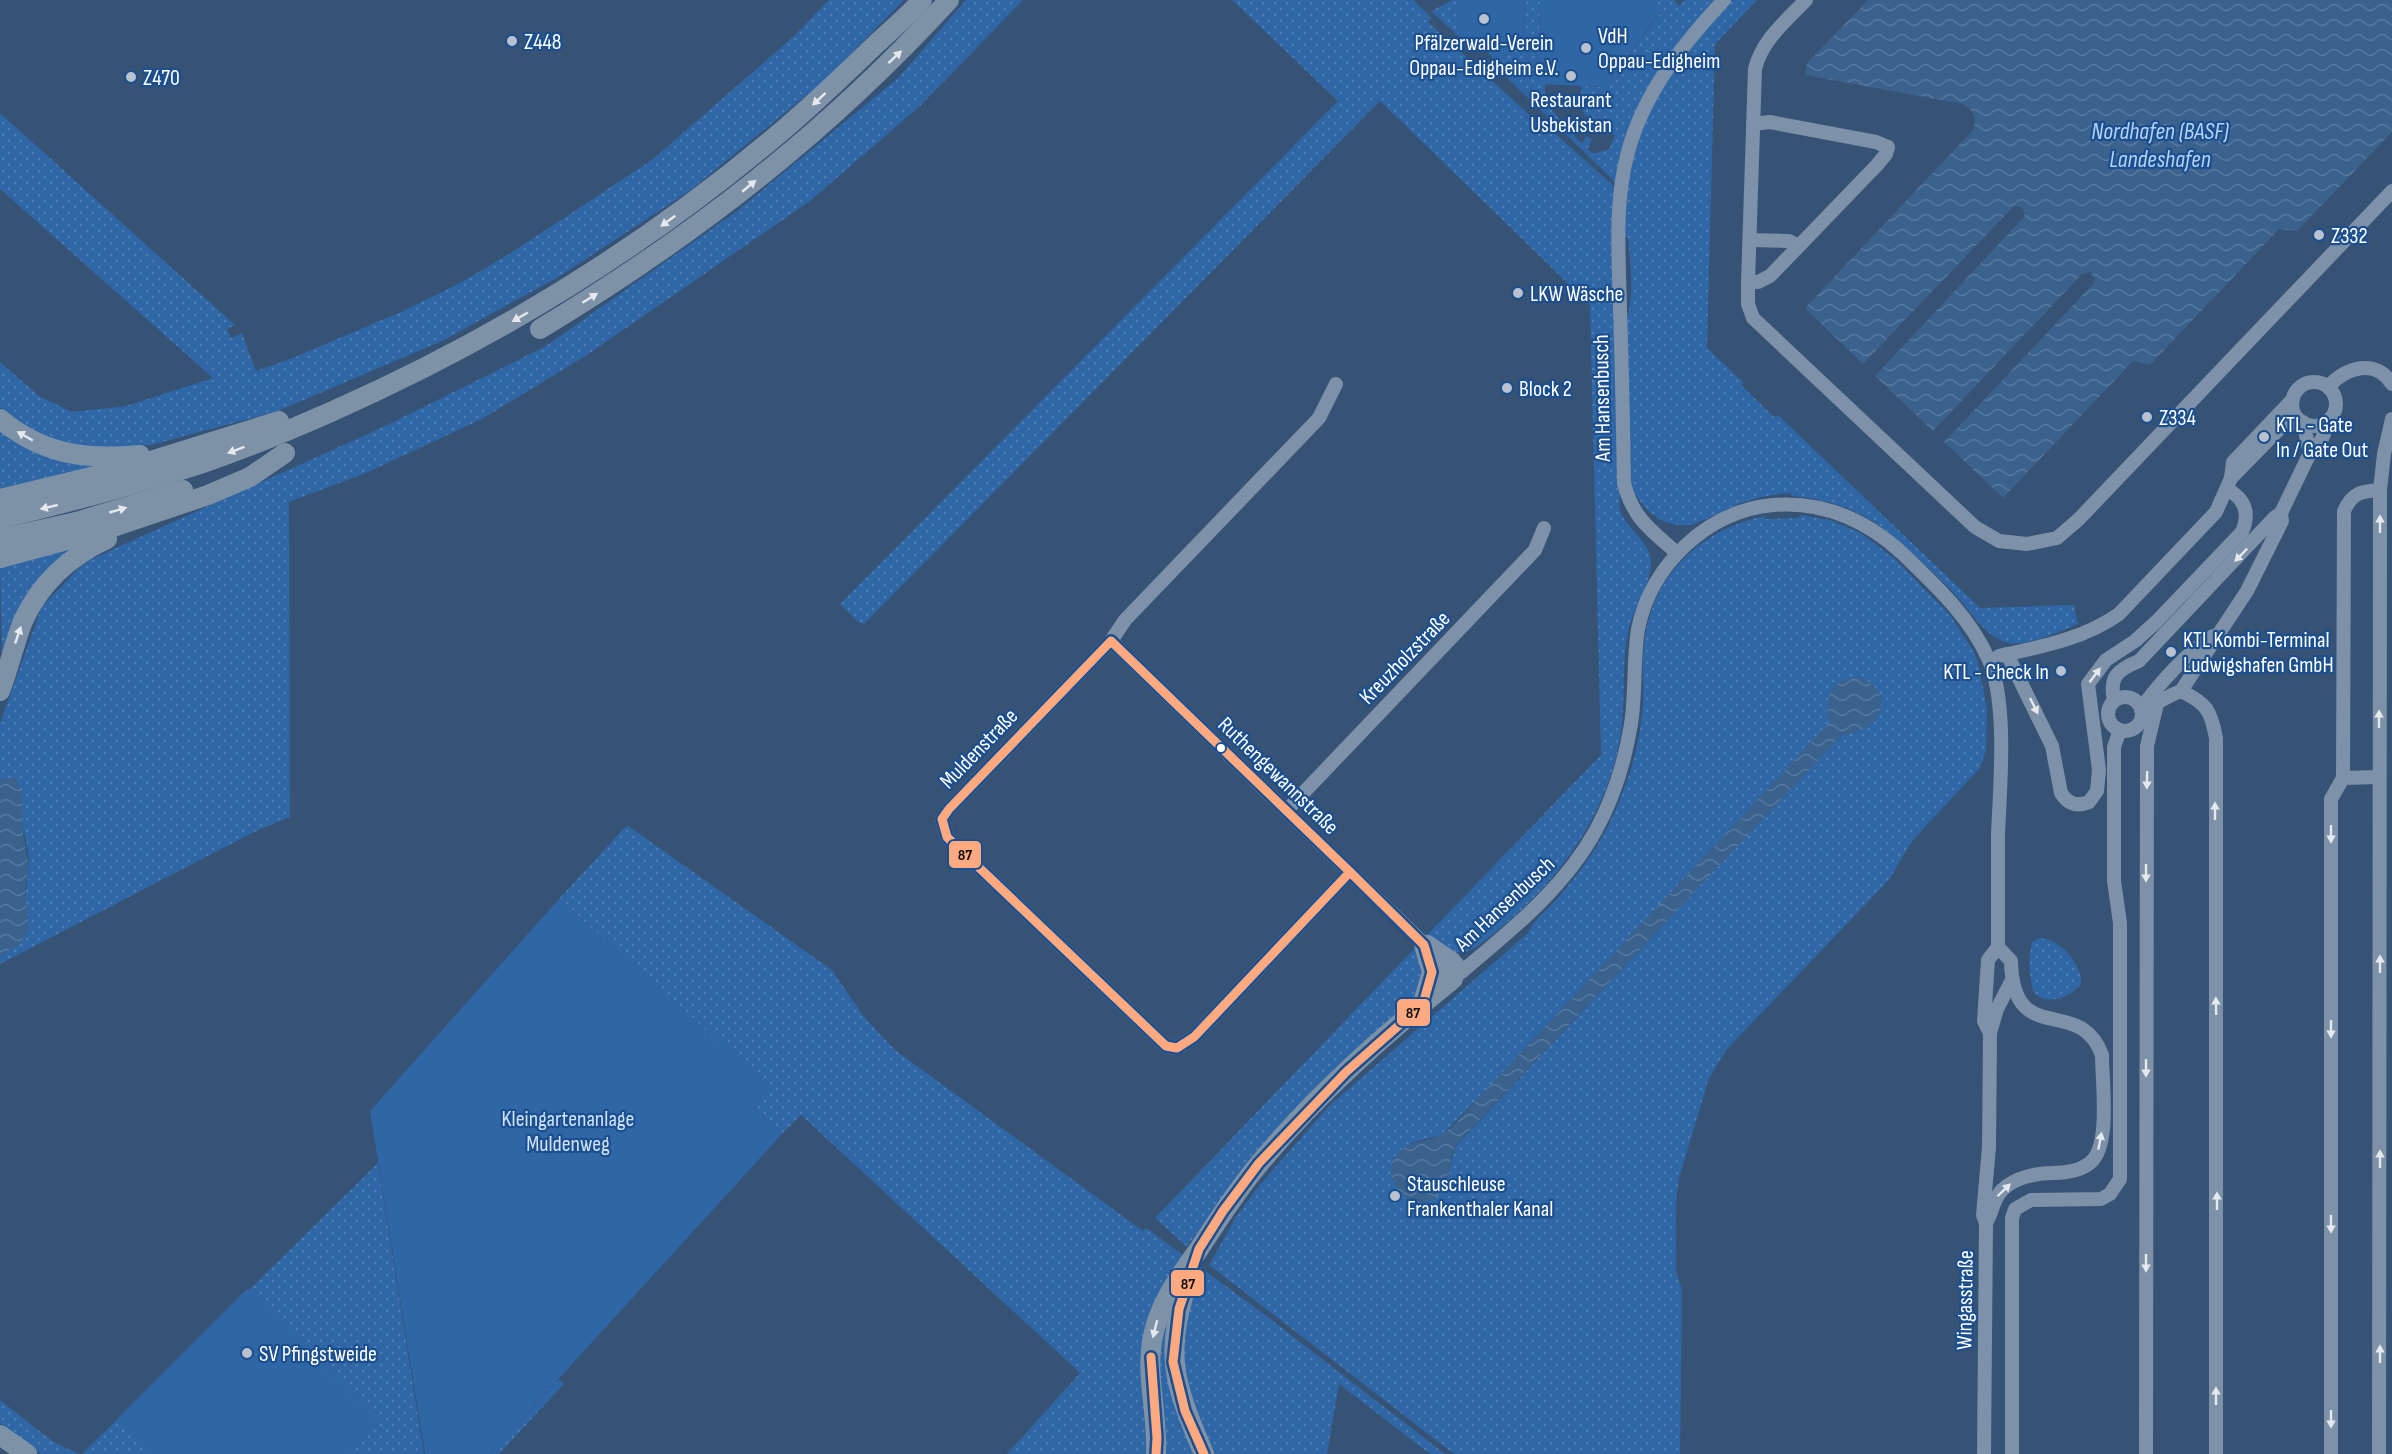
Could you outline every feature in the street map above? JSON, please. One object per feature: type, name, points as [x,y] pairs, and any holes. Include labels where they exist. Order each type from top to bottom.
[{"type":"highway","points":[[0,519],[92,497],[204,462],[293,428],[367,396],[447,357],[518,318],[624,253],[722,182],[799,117],[922,0]]},
{"type":"highway","points":[[540,329],[639,267],[736,198],[825,124],[907,46],[949,0]]},
{"type":"highway","points":[[0,499],[66,484],[185,450],[337,400],[367,396]]},
{"type":"highway","points":[[0,418],[38,444],[62,452],[89,457],[115,457],[185,450]]},
{"type":"highway","points":[[0,539],[76,522],[157,499],[285,453],[250,477],[149,516],[61,543],[0,558]]},
{"type":"highway","points":[[0,690],[23,622],[49,581],[79,554],[149,516]]},
{"type":"highway","points":[[1422,942],[1432,972],[1431,983],[1422,1004]]},
{"type":"highway","points":[[1156,1454],[1152,1341],[1161,1311],[1183,1279],[1199,1249],[1223,1211],[1267,1155],[1346,1072],[1458,975]]},
{"type":"highway","points":[[1183,1279],[1173,1362],[1185,1411],[1204,1454]]},
{"type":"highway","points":[[0,1435],[27,1454]]},
{"type":"street","name":"Am Hansenbusch","points":[[1677,553],[1632,509],[1624,483],[1619,223],[1627,153],[1649,98],[1671,63],[1697,29],[1724,0]]},
{"type":"street","points":[[1806,0],[1767,41],[1758,56],[1755,69],[1748,304],[1753,318],[1771,337],[1975,527],[1999,541],[2027,544],[2057,537],[2079,519],[2392,191]]},
{"type":"street","points":[[1748,282],[1758,282],[1770,276],[1877,165],[1886,154],[1888,147],[1876,142],[1770,122],[1753,124]]},
{"type":"street","points":[[1750,240],[1789,240],[1799,246]]},
{"type":"street","points":[[2328,387],[2347,371],[2358,368],[2375,369],[2386,376],[2392,384]]},
{"type":"street","points":[[1988,658],[2044,647],[2105,624],[2119,614],[2216,512],[2229,484],[2233,462],[2293,399],[2298,389],[2307,383],[2318,382],[2328,387],[2336,402],[2334,413],[2327,421],[2315,425],[2302,422],[2289,424],[2280,429],[2229,484]]},
{"type":"street","name":"Muldenstraße","points":[[1336,384],[1319,418],[1125,620],[1111,641],[949,809],[942,819],[947,837],[1166,1046],[1177,1048],[1194,1037],[1350,872]]},
{"type":"street","points":[[2293,399],[2294,412],[2302,422],[2310,453]]},
{"type":"street","points":[[2379,1454],[2380,490],[2384,454],[2392,419]]},
{"type":"street","points":[[2141,709],[2157,704],[2181,691],[2216,634],[2247,591],[2282,521],[2282,513],[2310,453],[2317,448],[2326,430],[2327,421]]},
{"type":"street","points":[[2007,654],[2052,746],[2061,793],[2070,803],[2082,805],[2093,797],[2099,782],[2088,684],[2106,660],[2135,641],[2156,622],[2242,532],[2246,522],[2244,505],[2229,484]]},
{"type":"street","points":[[2331,1454],[2331,799],[2343,778],[2344,512],[2349,499],[2361,490],[2380,490]]},
{"type":"street","name":"Am Hansenbusch","points":[[1458,975],[1551,892],[1568,873],[1596,830],[1611,800],[1627,748],[1632,721],[1637,639],[1642,616],[1657,580],[1677,553],[1708,527],[1724,519],[1773,505],[1822,508],[1871,528],[1887,540],[1952,603],[1964,618],[1988,658],[1998,694],[2001,757],[1998,947]]},
{"type":"street","points":[[2114,701],[2111,688],[2113,679],[2119,672],[2139,661],[2274,518],[2282,513]]},
{"type":"street","name":"Kreuzholzstraße","points":[[1287,810],[1535,550],[1544,528]]},
{"type":"street","points":[[2012,1454],[2012,1218],[2015,1209],[2031,1200],[2101,1199],[2110,1194],[2120,1179],[2120,923],[2114,881],[2114,747],[2127,729],[2140,722],[2141,709],[2151,695],[2202,642],[2216,634]]},
{"type":"street","name":"Ruthengewannstraße","points":[[1111,641],[1458,975]]},
{"type":"street","points":[[2181,691],[2197,699],[2206,707],[2212,717],[2216,738],[2214,931],[2217,1065],[2216,1454]]},
{"type":"street","points":[[2141,709],[2132,698],[2122,697],[2114,701],[2109,717],[2111,723],[2127,729],[2147,746]]},
{"type":"street","points":[[2146,1454],[2147,746],[2157,704]]},
{"type":"street","points":[[2343,778],[2378,777]]},
{"type":"street","points":[[1986,1223],[1983,1215],[1989,1147],[1990,1033],[1997,1009],[2012,980],[2012,961],[1998,947],[1988,960],[1984,1021],[1990,1033]]},
{"type":"street","name":"Wingasstraße","points":[[1984,1454],[1986,1223],[2002,1190],[2038,1173],[2066,1173],[2082,1168],[2092,1162],[2103,1137],[2102,1055],[2097,1042],[2075,1025],[2058,1019],[2037,1017],[2022,1005],[2016,996],[2012,980]]},
{"type":"green space","points":[[829,0],[904,0],[824,81],[688,192],[560,276],[444,340],[278,411],[151,445],[107,448],[62,444],[36,434],[9,416],[0,407],[0,362],[39,396],[72,412],[126,406],[213,378],[0,189],[0,113],[235,325],[227,329],[231,338],[242,333],[256,371],[403,311],[458,284],[506,256],[652,160],[794,36]]},
{"type":"green space","points":[[966,0],[1023,0],[920,106],[810,201],[587,355],[482,419],[366,473],[289,502],[290,817],[256,831],[0,964],[0,955],[20,942],[27,929],[26,890],[29,856],[21,822],[5,778],[0,781],[0,723],[42,606],[85,562],[383,427],[546,346],[737,211],[898,78]]},
{"type":"green space","points":[[1232,0],[1413,0],[1432,18],[1428,22],[1535,120],[1537,117],[1617,189],[1612,179],[1495,66],[1523,38],[1526,0],[1540,0],[1538,84],[1545,84],[1545,103],[1582,144],[1586,136],[1592,139],[1588,149],[1593,154],[1609,149],[1615,135],[1599,127],[1595,133],[1589,130],[1592,125],[1581,108],[1581,86],[1605,87],[1660,13],[1649,0],[1674,0],[1679,6],[1685,0],[1757,0],[1715,44],[1707,348],[1743,382],[1742,386],[1774,417],[1778,415],[1980,608],[2074,605],[2078,624],[2025,643],[2016,644],[2000,640],[1987,631],[1947,586],[1892,535],[1863,516],[1832,503],[1792,496],[1791,493],[1763,497],[1730,507],[1693,524],[1673,524],[1655,516],[1641,502],[1631,484],[1626,322],[1631,291],[1631,269],[1628,237],[1616,237],[1615,337],[1620,510],[1643,542],[1651,564],[1648,582],[1633,615],[1628,633],[1621,732],[1615,761],[1606,788],[1580,840],[1545,886],[1525,907],[1483,942],[1466,952],[1458,953],[1439,945],[1427,935],[1601,755],[1590,305],[1380,101],[864,624],[857,621],[840,604],[1338,101]]},
{"type":"green space","points":[[1453,0],[1469,0],[1453,8],[1462,26],[1455,33],[1431,11]]},
{"type":"green space","points":[[1469,0],[1526,0],[1523,38],[1495,66],[1490,62],[1493,58],[1472,38],[1466,44],[1455,33],[1461,26],[1453,8]]},
{"type":"green space","name":"VdH Oppau-Edigheim","points":[[1540,0],[1649,0],[1660,12],[1605,87],[1538,84]]},
{"type":"green space","points":[[0,425],[103,466],[0,492]]},
{"type":"green space","points":[[1800,515],[1830,520],[1861,533],[1895,559],[1950,615],[1978,662],[1987,709],[1986,750],[1980,768],[1912,841],[1889,880],[1727,1049],[1709,1078],[1679,1178],[1676,1201],[1676,1270],[1682,1290],[1680,1454],[1454,1454],[1209,1265],[1236,1217],[1258,1187],[1329,1106],[1528,933],[1535,921],[1563,892],[1588,859],[1615,812],[1628,779],[1642,715],[1643,656],[1648,622],[1667,579],[1681,561],[1718,533],[1740,523],[1764,516],[1765,519],[1799,518]],"holes":[[[1859,677],[1871,684],[1879,693],[1881,702],[1880,711],[1875,720],[1855,732],[1842,734],[1455,1147],[1447,1180],[1411,1143],[1442,1135],[1830,723],[1827,710]]]},
{"type":"green space","points":[[75,548],[2,658],[0,567]]},
{"type":"green space","points":[[627,825],[832,970],[864,1017],[895,1050],[1143,1231],[1146,1228],[1260,1311],[1445,1454],[1430,1454],[1339,1384],[1327,1454],[1007,1454],[1080,1373],[801,1115],[782,1134],[752,1107],[769,1087],[559,899]]},
{"type":"green space","name":"Kleingartenanlage Muldenweg","points":[[559,899],[770,1087],[752,1107],[782,1134],[490,1454],[425,1454],[370,1111]]},
{"type":"green space","points":[[2038,938],[2054,942],[2061,947],[2078,968],[2081,984],[2071,993],[2059,999],[2046,999],[2034,993],[2030,974],[2030,954],[2032,942]]},
{"type":"green space","points":[[1415,948],[1425,958],[1421,992],[1202,1226],[1187,1247],[1155,1218]]},
{"type":"green space","points":[[378,1163],[424,1454],[82,1454]]},
{"type":"green space","name":"SV Pfingstweide","points":[[247,1289],[380,1423],[348,1454],[156,1454],[119,1417]]},
{"type":"green space","points":[[559,1379],[564,1384],[499,1454],[490,1454]]},
{"type":"green space","points":[[0,1400],[52,1441],[79,1454],[41,1454],[0,1423]]},
{"type":"water","name":"Nordhafen (BASF) Landeshafen","points":[[1868,0],[2392,0],[2392,132],[2297,231],[2279,229],[2150,365],[2133,361],[2003,498],[1944,442],[2094,283],[2095,279],[2090,272],[2082,274],[1933,431],[1875,376],[2023,218],[2025,214],[2022,208],[2016,206],[2012,208],[1863,364],[1805,308],[1972,131],[1975,123],[1972,112],[1963,104],[1805,75],[1807,63]]},
{"type":"water","points":[[1859,677],[1879,692],[1880,711],[1875,720],[1856,732],[1842,735],[1455,1146],[1446,1183],[1439,1194],[1430,1201],[1420,1202],[1411,1200],[1402,1194],[1395,1186],[1391,1165],[1400,1150],[1443,1134],[1463,1116],[1829,723],[1829,697],[1835,686]]},
{"type":"water","points":[[5,778],[16,778],[22,792],[23,833],[29,866],[25,889],[29,928],[19,945],[0,955],[0,781]]},
{"type":"transit line","name":"87","points":[[1111,641],[1350,872],[1194,1037],[1177,1048],[1166,1046],[947,837],[942,819],[949,809],[1111,641]]},
{"type":"transit line","name":"87","points":[[1204,1454],[1185,1411],[1173,1362],[1179,1309],[1199,1249],[1223,1211],[1259,1163],[1346,1072],[1423,1004],[1432,972],[1424,945],[1350,872]]},
{"type":"transit line","name":"87","points":[[1151,1357],[1157,1438],[1156,1454]]},
{"type":"place","name":"Pfälzerwald-Verein Oppau-Edigheim e.V.","points":[[1484,19]]},
{"type":"place","name":"Z448","points":[[512,41]]},
{"type":"place","name":"VdH Oppau-Edigheim","points":[[1586,48]]},
{"type":"place","name":"Restaurant Usbekistan","points":[[1571,76]]},
{"type":"place","name":"Z470","points":[[131,77]]},
{"type":"place","name":"Z332","points":[[2319,235]]},
{"type":"place","name":"LKW Wäsche","points":[[1518,293]]},
{"type":"place","name":"Block 2","points":[[1507,388]]},
{"type":"place","name":"Z334","points":[[2147,417]]},
{"type":"place","name":"KTL - Gate In / Gate Out","points":[[2264,437]]},
{"type":"place","name":"KTL Kombi-Terminal Ludwigshafen GmbH","points":[[2171,652]]},
{"type":"place","name":"KTL - Check In","points":[[2061,671]]},
{"type":"place","name":"Stauschleuse Frankenthaler Kanal","points":[[1395,1196]]},
{"type":"place","name":"SV Pfingstweide","points":[[247,1353]]}]
